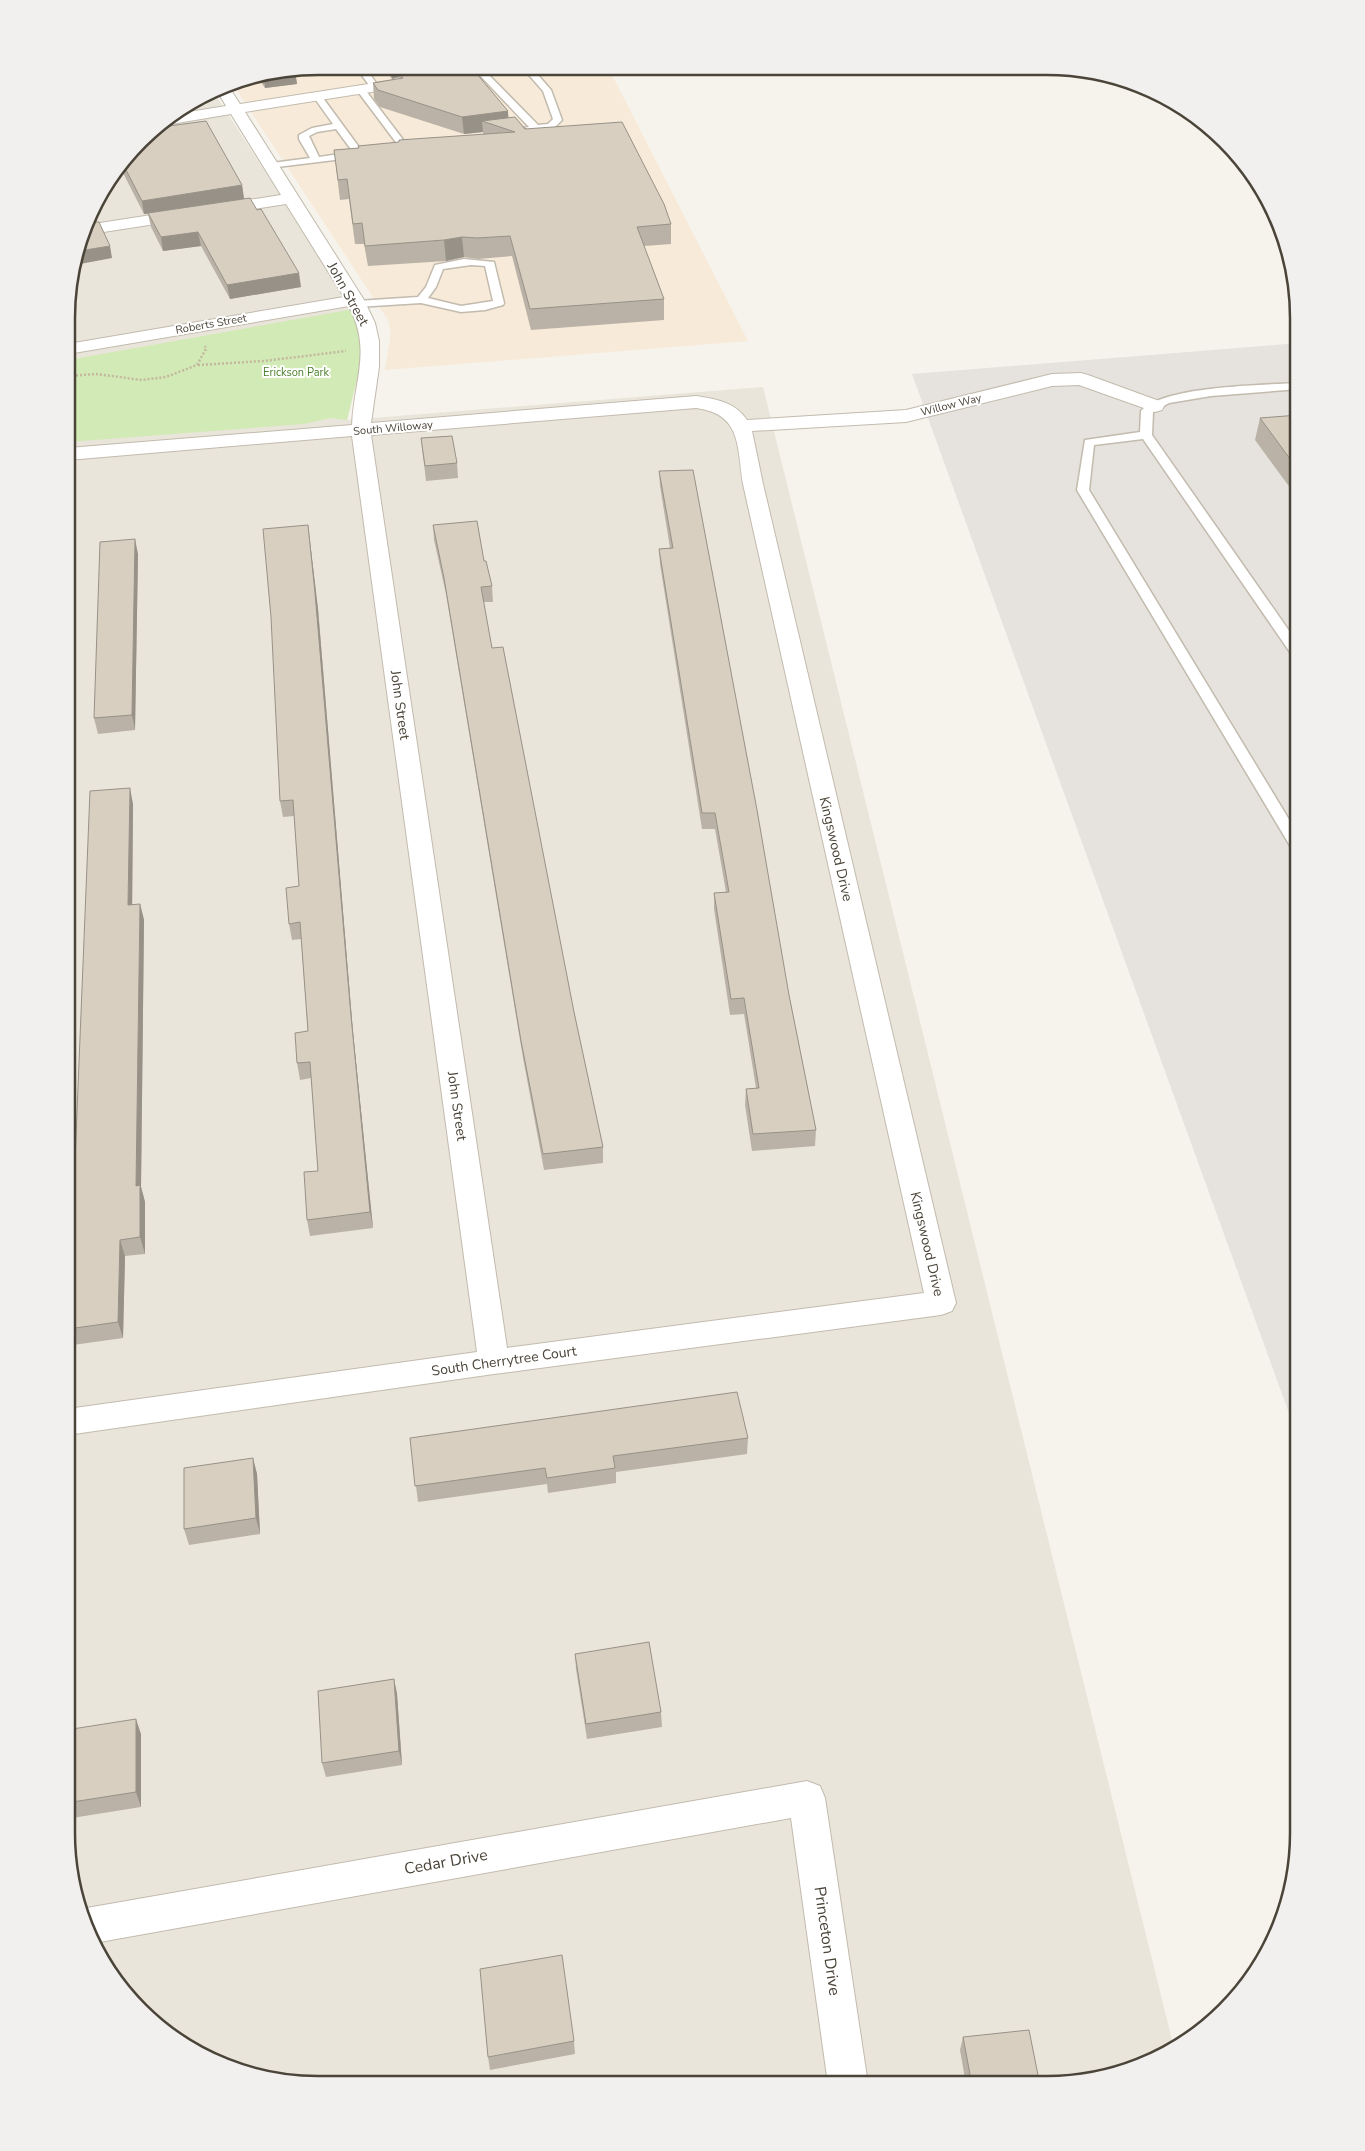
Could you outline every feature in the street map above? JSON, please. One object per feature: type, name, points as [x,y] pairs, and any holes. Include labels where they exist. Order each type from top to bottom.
[{"type":"street","points":[[180,118],[443,75]]},
{"type":"street","name":"John Street","points":[[225,93],[356,302],[368,329],[370,346],[369,367],[361,410],[361,430],[494,1362]]},
{"type":"street","points":[[92,229],[291,198]]},
{"type":"street","name":"Roberts Street","points":[[75,348],[356,302]]},
{"type":"street","name":"Willow Way","points":[[742,426],[906,416],[1052,380],[1081,379],[1155,406]]},
{"type":"street","name":"South Willoway","points":[[75,453],[696,402],[709,403],[734,414],[742,426]]},
{"type":"street","name":"Kingswood Drive","points":[[742,426],[752,484],[941,1302]]},
{"type":"street","name":"South Cherrytree Court","points":[[75,1421],[941,1302]]},
{"type":"street","name":"Cedar Drive","points":[[93,1925],[807,1798]]},
{"type":"street","name":"Princeton Drive","points":[[807,1798],[847,2076]]},
{"type":"lane","points":[[363,75],[368,88],[405,147]]},
{"type":"lane","points":[[483,75],[535,128]]},
{"type":"lane","points":[[508,133],[551,126],[558,120],[547,88],[534,75]]},
{"type":"lane","points":[[317,96],[359,154]]},
{"type":"lane","points":[[316,160],[304,140],[304,135],[315,130],[338,126]]},
{"type":"lane","points":[[272,166],[371,152]]},
{"type":"lane","points":[[356,302],[421,300],[461,308],[485,307],[499,302],[490,264],[478,261],[449,263],[439,267],[432,287],[421,300]]},
{"type":"lane","points":[[1290,387],[1211,393],[1166,400],[1147,410],[1146,435],[1290,642]]},
{"type":"lane","points":[[1146,435],[1089,442],[1083,490],[1290,836]]},
{"type":"path","points":[[197,365],[206,349],[198,327]]},
{"type":"path","points":[[75,376],[96,374],[130,379],[154,379],[178,374],[197,365],[264,362],[348,351]]},
{"type":"shaded area","points":[[318,75],[612,75],[748,341],[385,370],[391,333],[388,320],[236,89],[255,83],[286,77]]},
{"type":"shaded area","points":[[217,97],[354,309],[365,347],[347,420],[763,387],[1172,2041],[1140,2058],[1110,2068],[1079,2074],[1047,2076],[318,2076],[286,2074],[255,2068],[225,2058],[183,2035],[158,2016],[135,1993],[116,1968],[93,1926],[83,1896],[77,1865],[75,1833],[75,318],[77,286],[83,255],[93,225],[108,196],[135,158],[170,125]]},
{"type":"shaded area","points":[[1290,344],[1290,1416],[912,374]]},
{"type":"green space","name":"Erickson Park","points":[[354,309],[365,347],[347,420],[330,418],[304,424],[75,441],[75,359]]},
{"type":"building","points":[[401,75],[478,75],[508,111],[462,117],[378,90],[373,83],[403,78]]},
{"type":"building","points":[[515,117],[525,129],[622,122],[664,204],[671,224],[637,227],[664,299],[530,309],[510,236],[462,237],[365,246],[362,223],[353,224],[347,179],[338,180],[334,150],[399,142],[399,140],[515,132],[482,121]]},
{"type":"building","points":[[206,121],[242,185],[142,201],[126,169],[146,146],[169,126]]},
{"type":"building","points":[[250,198],[257,210],[261,209],[299,273],[227,285],[198,232],[161,237],[148,213]]},
{"type":"building","points":[[94,222],[99,222],[110,246],[85,250]]},
{"type":"building","points":[[1290,416],[1290,459],[1260,418]]},
{"type":"building","points":[[452,436],[457,463],[425,466],[421,438]]},
{"type":"building","points":[[693,470],[757,810],[789,995],[816,1130],[753,1134],[746,1089],[759,1088],[744,998],[731,999],[714,893],[729,892],[715,813],[702,813],[659,549],[673,548],[659,471]]},
{"type":"building","points":[[477,521],[484,561],[486,561],[492,586],[481,587],[492,648],[503,647],[574,1012],[603,1147],[543,1154],[521,1041],[444,578],[433,525]]},
{"type":"building","points":[[308,525],[370,1212],[307,1220],[304,1172],[318,1171],[310,1062],[297,1063],[295,1033],[308,1031],[300,922],[289,924],[286,888],[299,886],[293,800],[280,801],[271,617],[263,529]]},
{"type":"building","points":[[135,539],[132,715],[94,718],[100,542]]},
{"type":"building","points":[[130,788],[128,905],[140,904],[136,1186],[140,1185],[140,1237],[120,1240],[118,1322],[75,1328],[75,1162],[90,791]]},
{"type":"building","points":[[737,1392],[748,1438],[613,1456],[615,1468],[547,1478],[545,1468],[415,1486],[410,1438]]},
{"type":"building","points":[[253,1458],[256,1518],[184,1529],[184,1468]]},
{"type":"building","points":[[649,1642],[661,1712],[586,1724],[575,1654]]},
{"type":"building","points":[[394,1679],[399,1751],[322,1763],[318,1691]]},
{"type":"building","points":[[136,1719],[136,1792],[75,1802],[75,1729]]},
{"type":"building","points":[[562,1955],[574,2041],[488,2057],[480,1969]]},
{"type":"building","points":[[1029,2030],[1038,2076],[970,2076],[963,2037]]}]
